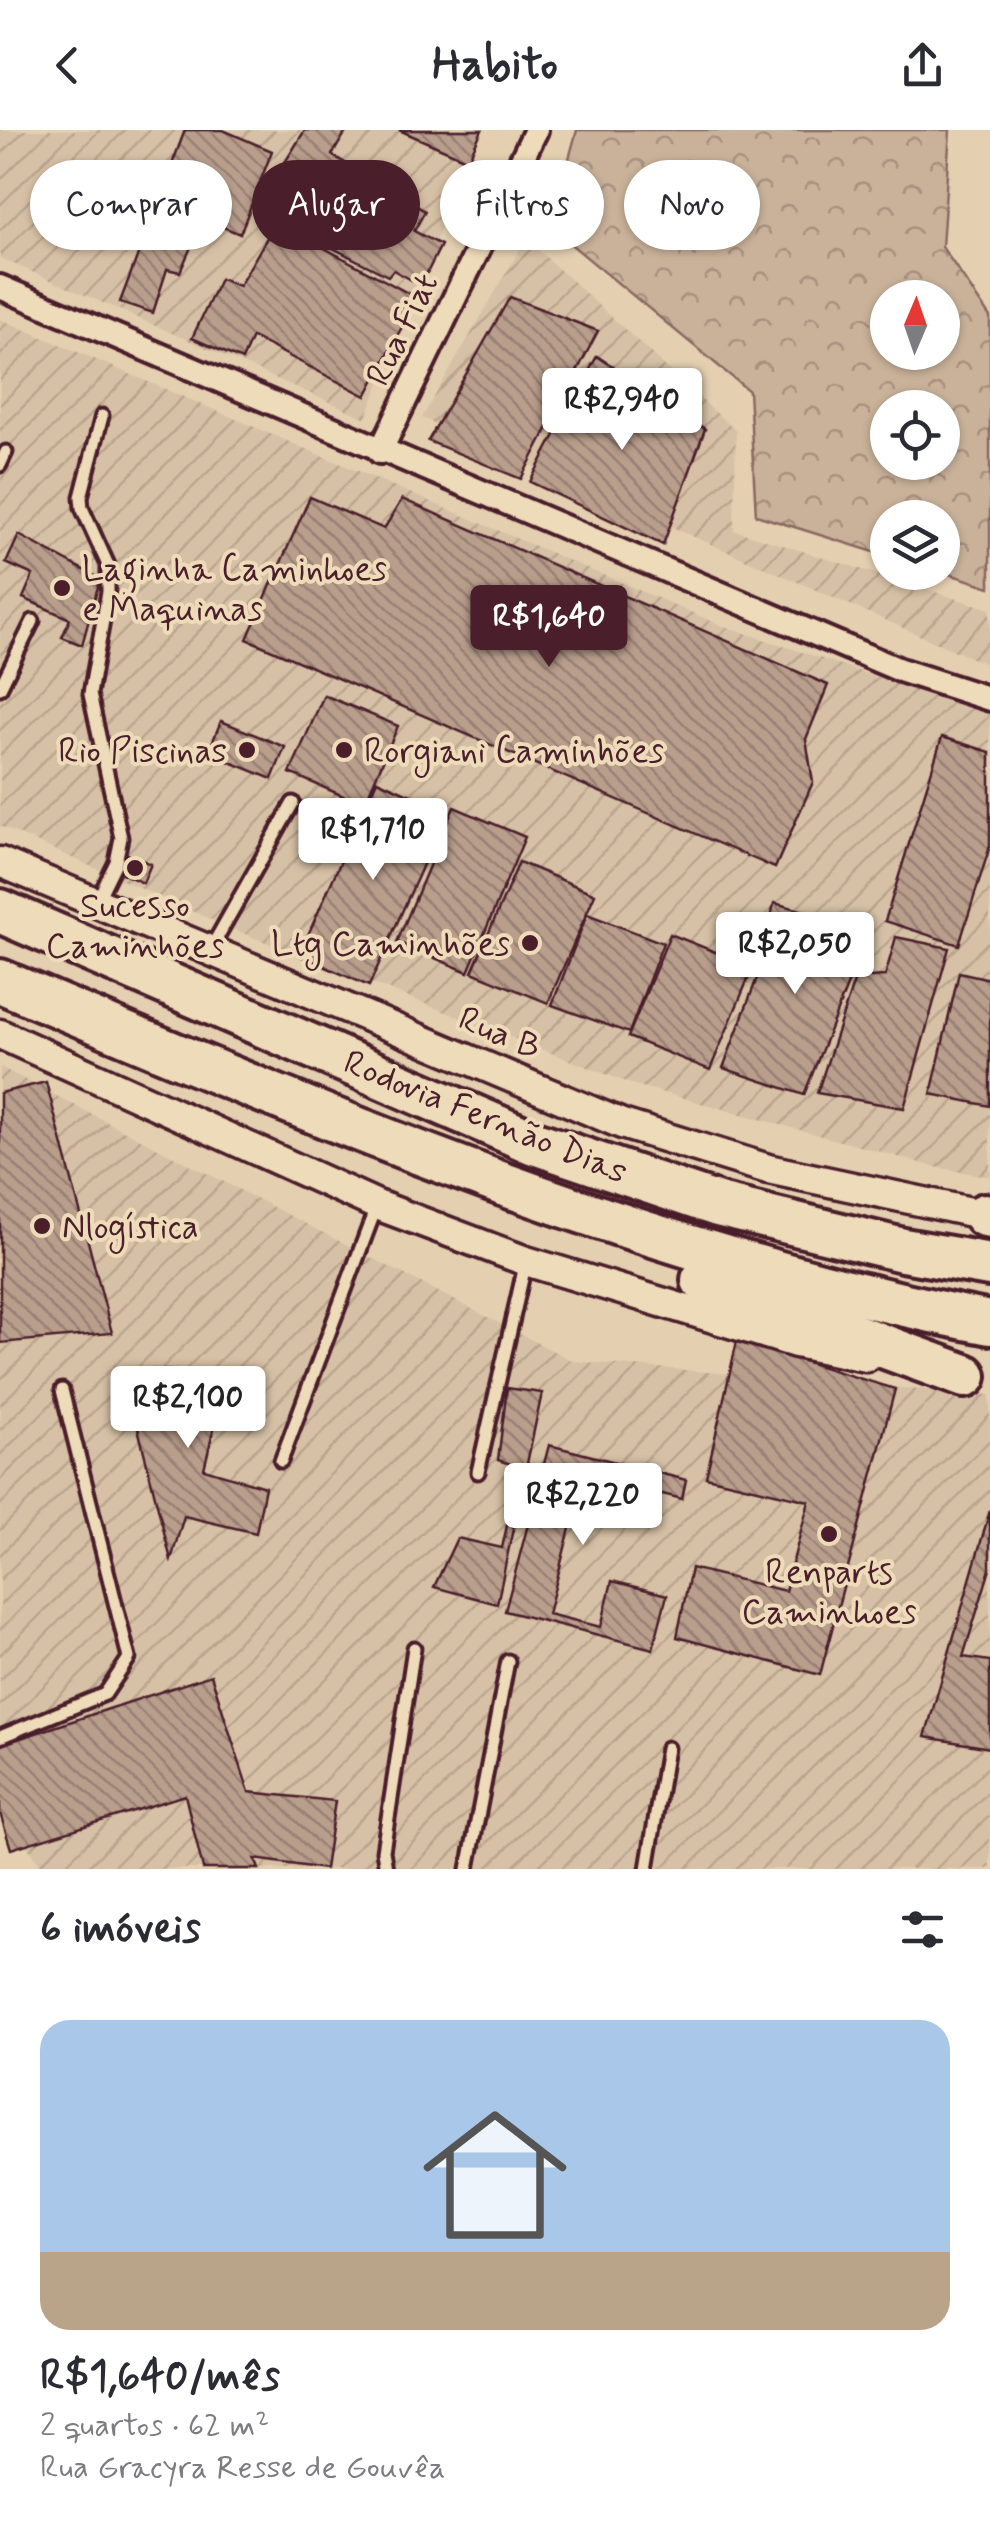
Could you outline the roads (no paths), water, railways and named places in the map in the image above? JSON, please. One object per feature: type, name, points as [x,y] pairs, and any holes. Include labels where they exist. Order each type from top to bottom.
[{"type":"highway","name":"Rodovia Fernão Dias","points":[[0,911],[532,1142],[718,1206],[903,1250],[990,1266]]},
{"type":"highway","name":"Rodovia Fernão Dias","points":[[0,982],[514,1189],[706,1255],[882,1302],[990,1323]]},
{"type":"highway","points":[[514,1189],[596,1240],[978,1378]]},
{"type":"street","name":"Rua Fiat","points":[[380,452],[536,130]]},
{"type":"street","points":[[0,288],[900,670],[990,699]]},
{"type":"street","name":"Rua B","points":[[0,862],[622,1124],[768,1169],[988,1216]]},
{"type":"street","points":[[0,1034],[377,1204],[526,1261],[796,1343],[978,1378]]},
{"type":"lane","points":[[96,903],[116,862],[120,838],[90,694],[108,592],[108,565],[82,508],[81,497],[102,416]]},
{"type":"lane","points":[[0,688],[33,621]]},
{"type":"lane","points":[[210,950],[292,803]]},
{"type":"lane","points":[[281,1461],[377,1204]]},
{"type":"lane","points":[[478,1472],[526,1261]]},
{"type":"lane","points":[[0,1736],[105,1694],[129,1658],[62,1390]]},
{"type":"lane","points":[[386,1869],[383,1851],[414,1648]]},
{"type":"lane","points":[[468,1869],[508,1662]]},
{"type":"lane","points":[[647,1869],[667,1748]]},
{"type":"place","name":"Laginha Caminhoes e Maquinas","points":[[62,588]]},
{"type":"place","name":"Rio Piscinas","points":[[247,750]]},
{"type":"place","name":"Rorgiani Caminhões","points":[[344,750]]},
{"type":"place","name":"Sucesso Caminhões","points":[[135,868]]},
{"type":"place","name":"Ltg Caminhões","points":[[530,943]]},
{"type":"place","name":"Nlogística","points":[[42,1226]]},
{"type":"place","name":"Renparts Caminhoes","points":[[829,1534]]}]
